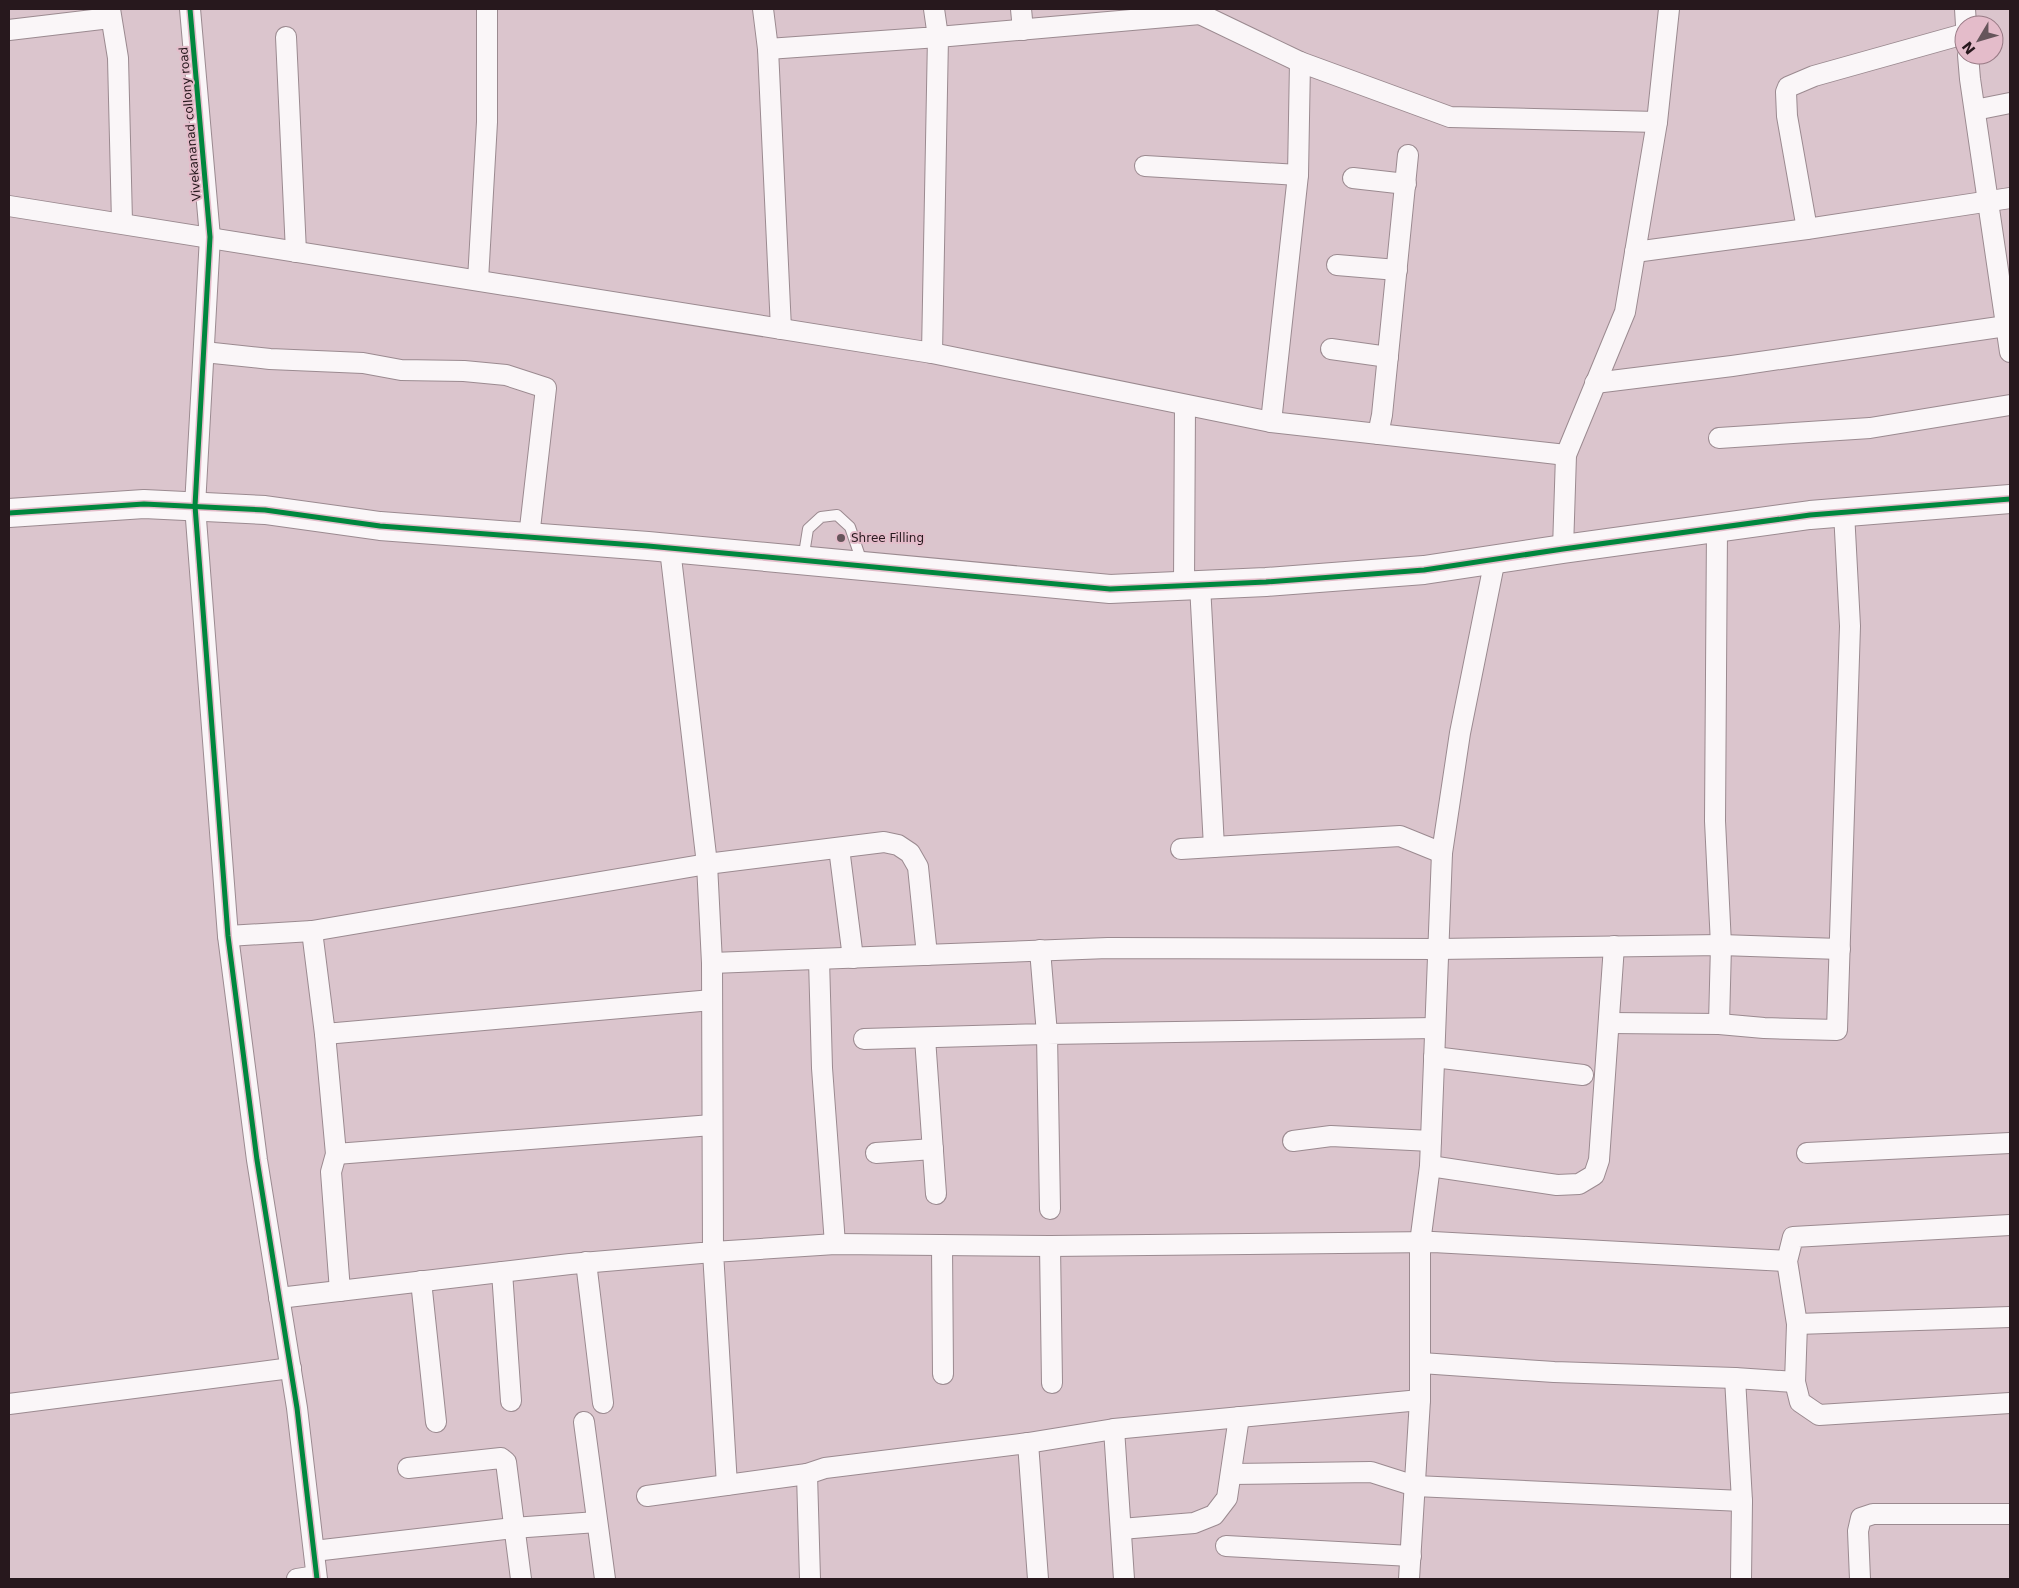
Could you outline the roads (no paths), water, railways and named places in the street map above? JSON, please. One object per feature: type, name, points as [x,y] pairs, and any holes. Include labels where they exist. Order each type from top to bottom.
[{"type":"street","name":"Vivekananad collony road","points":[[190,9],[210,237],[195,506],[228,936],[257,1160],[297,1408],[314,1551],[310,1578]]},
{"type":"street","points":[[478,280],[486,122],[487,9]]},
{"type":"street","points":[[763,9],[768,49],[781,329]]},
{"type":"street","points":[[932,353],[938,37],[934,9]]},
{"type":"street","points":[[1021,9],[1024,30]]},
{"type":"street","points":[[1563,549],[1566,455],[1625,312],[1657,122],[1669,9]]},
{"type":"street","points":[[768,49],[1024,30],[1200,12],[1300,62],[1450,116],[1657,122]]},
{"type":"street","points":[[9,30],[110,13],[118,58],[122,222]]},
{"type":"street","points":[[286,37],[296,252]]},
{"type":"street","points":[[1807,229],[1787,116],[1786,92],[1788,87],[1814,76],[1954,37]]},
{"type":"street","points":[[1271,422],[1298,175],[1300,62]]},
{"type":"street","points":[[1969,65],[2010,352]]},
{"type":"street","points":[[1974,110],[2010,103]]},
{"type":"street","points":[[1378,434],[1382,415],[1408,154]]},
{"type":"street","points":[[1145,166],[1298,175]]},
{"type":"street","points":[[1353,178],[1406,184]]},
{"type":"street","points":[[1635,252],[1807,229],[2010,198]]},
{"type":"street","points":[[9,206],[122,222],[296,252],[932,353],[1271,422],[1566,455]]},
{"type":"street","points":[[1337,265],[1397,270]]},
{"type":"street","points":[[1595,383],[1732,366],[2006,326]]},
{"type":"street","points":[[1331,349],[1388,357]]},
{"type":"street","points":[[204,352],[270,360],[363,364],[401,370],[464,371],[506,375],[546,388],[529,537]]},
{"type":"street","points":[[1185,405],[1192,585],[1214,847]]},
{"type":"street","points":[[1719,438],[1870,428],[2010,405]]},
{"type":"street","points":[[9,513],[144,504],[264,510],[380,526],[670,548],[1110,589],[1266,582],[1424,570],[1563,549],[1844,512],[2010,499]]},
{"type":"street","points":[[1610,1023],[1720,1024],[1764,1028],[1838,1030],[1850,626],[1844,512]]},
{"type":"street","points":[[1716,528],[1714,821],[1720,945],[1720,1024]]},
{"type":"street","points":[[670,548],[706,864],[712,963],[713,1252],[727,1485]]},
{"type":"street","points":[[1409,1579],[1420,1400],[1420,1243],[1430,1166],[1442,853],[1460,733],[1495,559]]},
{"type":"street","points":[[1181,849],[1400,836],[1442,853]]},
{"type":"street","points":[[228,936],[312,931],[706,864],[884,842],[898,845],[910,853],[918,867],[927,955]]},
{"type":"street","points":[[840,848],[853,958]]},
{"type":"street","points":[[312,931],[325,1034],[336,1154],[330,1172],[340,1291]]},
{"type":"street","points":[[712,963],[1108,948],[1438,949],[1720,945],[1840,950]]},
{"type":"street","points":[[1430,1166],[1557,1185],[1578,1184],[1594,1175],[1599,1160],[1614,946]]},
{"type":"street","points":[[1040,950],[1047,1034],[1050,1209]]},
{"type":"street","points":[[819,959],[822,1068],[835,1244]]},
{"type":"street","points":[[325,1034],[712,1000]]},
{"type":"street","points":[[864,1039],[1435,1028]]},
{"type":"street","points":[[925,1038],[936,1194]]},
{"type":"street","points":[[1434,1057],[1582,1075]]},
{"type":"street","points":[[336,1154],[712,1124]]},
{"type":"street","points":[[1293,1141],[1331,1136],[1431,1141]]},
{"type":"street","points":[[1807,1153],[2010,1143]]},
{"type":"street","points":[[876,1154],[933,1149]]},
{"type":"street","points":[[2010,1225],[1793,1237],[1787,1261],[1797,1324],[1795,1382],[1800,1402],[1819,1415],[2010,1403]]},
{"type":"street","points":[[279,1298],[586,1262],[835,1244],[1050,1246],[1433,1242],[1787,1261]]},
{"type":"street","points":[[942,1245],[943,1374]]},
{"type":"street","points":[[1050,1246],[1052,1383]]},
{"type":"street","points":[[586,1262],[603,1403]]},
{"type":"street","points":[[502,1272],[511,1401]]},
{"type":"street","points":[[421,1281],[436,1422]]},
{"type":"street","points":[[1797,1324],[2010,1317]]},
{"type":"street","points":[[1421,1363],[1554,1372],[1736,1378],[1795,1382]]},
{"type":"street","points":[[9,1404],[291,1368]]},
{"type":"street","points":[[1736,1378],[1742,1501],[1741,1579]]},
{"type":"street","points":[[647,1496],[807,1474],[825,1468],[1028,1443],[1114,1430],[1420,1400]]},
{"type":"street","points":[[1121,1529],[1194,1523],[1214,1514],[1227,1498],[1239,1417]]},
{"type":"street","points":[[584,1422],[605,1579]]},
{"type":"street","points":[[1114,1430],[1124,1579]]},
{"type":"street","points":[[1028,1443],[1038,1579]]},
{"type":"street","points":[[408,1468],[501,1458],[506,1462],[521,1579]]},
{"type":"street","points":[[1231,1474],[1371,1472],[1415,1486],[1742,1501]]},
{"type":"street","points":[[807,1474],[810,1579]]},
{"type":"street","points":[[1860,1579],[1858,1531],[1861,1518],[1873,1514],[2010,1514]]},
{"type":"street","points":[[314,1551],[513,1528],[597,1522]]},
{"type":"street","points":[[1226,1546],[1411,1556]]},
{"type":"lane","points":[[803,561],[808,529],[821,517],[837,515],[850,527],[864,567]]},
{"type":"place","name":"Shree Filling","points":[[841,538]]}]
